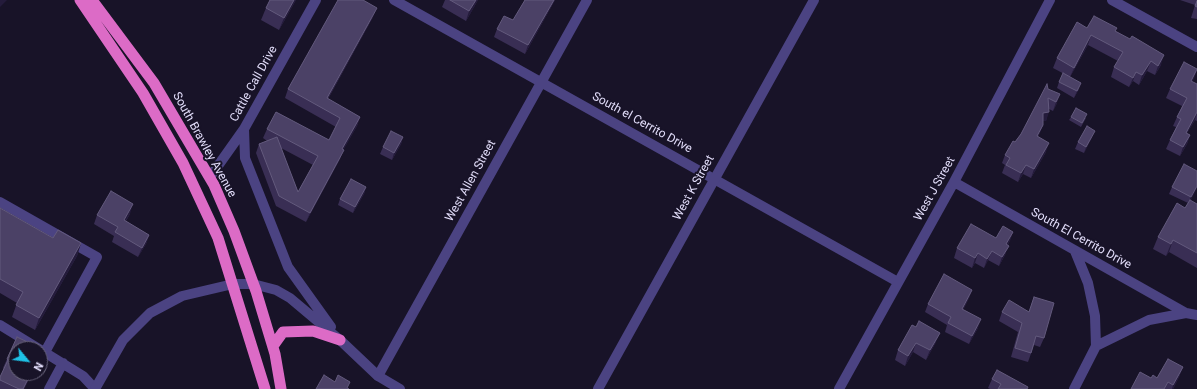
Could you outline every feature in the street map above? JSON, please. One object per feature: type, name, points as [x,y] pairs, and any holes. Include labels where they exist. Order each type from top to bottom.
[{"type":"highway","points":[[80,0],[143,93],[183,163],[218,238],[265,389]]},
{"type":"highway","name":"South Brawley Avenue","points":[[92,0],[154,82],[210,177],[234,230],[253,284],[273,346],[281,389]]},
{"type":"highway","points":[[273,346],[284,332],[314,331],[340,340]]},
{"type":"street","name":"Cattle Call Drive","points":[[210,177],[244,129],[316,0]]},
{"type":"street","name":"South el Cerrito Drive","points":[[394,0],[715,178],[898,282]]},
{"type":"street","name":"West Allen Street","points":[[378,376],[587,0]]},
{"type":"street","name":"West K Street","points":[[598,389],[814,0]]},
{"type":"street","name":"West J Street","points":[[838,389],[954,182],[1050,0]]},
{"type":"street","points":[[1112,0],[1197,47]]},
{"type":"street","points":[[244,129],[245,158],[288,267],[340,340]]},
{"type":"street","name":"South El Cerrito Drive","points":[[954,182],[1075,252],[1186,313],[1197,315]]},
{"type":"street","points":[[0,202],[97,257],[48,347]]},
{"type":"street","points":[[1074,389],[1096,346],[1095,316],[1088,283],[1075,252]]},
{"type":"street","points":[[48,354],[83,376],[95,389],[123,340],[150,313],[182,296],[233,284],[253,284],[276,290],[290,298],[340,340],[378,376],[400,389]]},
{"type":"street","points":[[1096,346],[1150,320],[1186,313]]},
{"type":"street","points":[[0,325],[27,341]]},
{"type":"street","points":[[49,389],[63,363]]},
{"type":"building","points":[[270,0],[294,0],[284,18],[266,8]]},
{"type":"building","points":[[338,0],[363,0],[377,8],[327,98],[360,117],[310,213],[279,196],[259,144],[277,137],[298,192],[318,156],[267,129],[276,112],[329,140],[340,118],[288,89]]},
{"type":"building","points":[[450,0],[476,0],[469,11]]},
{"type":"building","points":[[525,0],[554,0],[528,45],[497,29],[504,16],[513,20]]},
{"type":"building","points":[[1094,16],[1117,28],[1115,31],[1130,39],[1132,36],[1164,55],[1158,66],[1151,61],[1142,75],[1136,72],[1133,78],[1114,67],[1123,52],[1091,35],[1074,68],[1057,58],[1077,22],[1087,28]]},
{"type":"building","points":[[1184,62],[1197,69],[1191,81],[1197,84],[1197,112],[1186,133],[1190,135],[1183,147],[1170,140],[1181,119],[1177,117],[1187,98],[1170,89]]},
{"type":"building","points":[[1063,73],[1081,83],[1077,91],[1059,82]]},
{"type":"building","points":[[1047,84],[1048,89],[1060,94],[1056,102],[1048,98],[1049,112],[1043,113],[1043,125],[1037,136],[1049,143],[1034,169],[1026,165],[1021,173],[1006,165],[1010,158],[1005,155],[1013,141],[1015,142],[1021,134]]},
{"type":"building","points":[[1076,108],[1087,114],[1082,123],[1071,117]]},
{"type":"building","points":[[1087,126],[1095,131],[1086,147],[1078,142]]},
{"type":"building","points":[[391,131],[403,137],[394,153],[383,147]]},
{"type":"building","points":[[1184,164],[1197,171],[1197,186],[1191,197],[1172,187]]},
{"type":"building","points":[[351,179],[366,187],[355,207],[340,199]]},
{"type":"building","points":[[111,191],[133,204],[124,220],[149,235],[142,248],[115,232],[118,227],[97,215]]},
{"type":"building","points":[[1190,200],[1197,204],[1197,253],[1173,240],[1171,244],[1158,237],[1177,203],[1185,208]]},
{"type":"building","points":[[0,208],[53,238],[58,230],[81,243],[39,318],[16,305],[23,292],[0,279]]},
{"type":"building","points":[[971,224],[996,238],[1003,226],[1013,232],[1006,244],[1009,246],[1002,257],[992,251],[987,259],[978,253],[975,258],[957,248]]},
{"type":"building","points":[[944,274],[972,290],[962,309],[981,319],[972,336],[948,323],[951,317],[928,304]]},
{"type":"building","points":[[1034,297],[1054,303],[1044,338],[1036,336],[1031,353],[1015,348],[1022,323],[1002,312],[1009,300],[1029,312]]},
{"type":"building","points":[[919,321],[940,333],[930,350],[916,343],[908,356],[898,350],[912,325],[916,327]]},
{"type":"building","points":[[17,337],[25,341],[15,341]]},
{"type":"building","points":[[1168,359],[1183,367],[1173,385],[1168,382],[1164,389],[1131,389],[1140,372],[1151,378],[1153,375],[1157,378]]},
{"type":"building","points":[[8,360],[8,381],[27,381],[23,389],[19,389],[0,380]]},
{"type":"building","points":[[997,370],[1028,387],[1027,389],[998,389],[1001,384],[992,379]]},
{"type":"building","points":[[324,375],[335,382],[338,375],[350,382],[347,388],[349,389],[316,389]]}]
